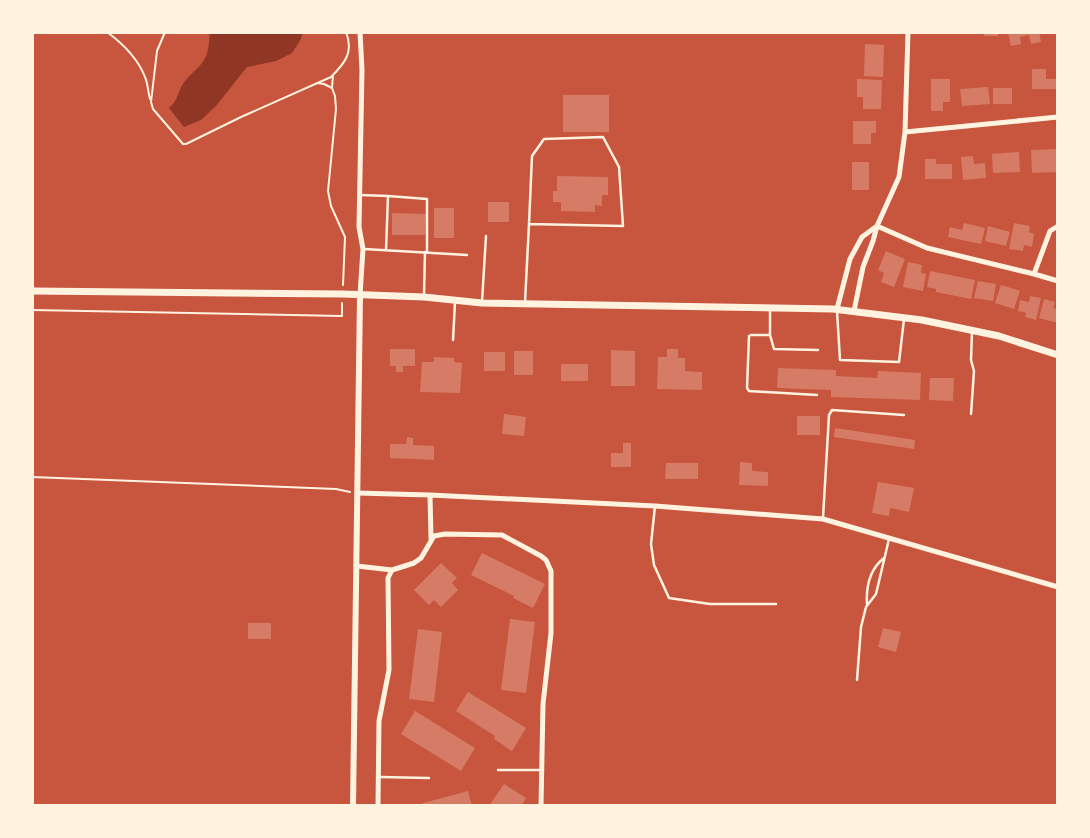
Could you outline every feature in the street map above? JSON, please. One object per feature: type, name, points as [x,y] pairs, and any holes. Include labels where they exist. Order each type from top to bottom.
[{"type":"main road","points":[[32,291],[342,294],[424,297],[482,303],[837,309],[904,318],[999,336],[1058,355]]},
{"type":"street","points":[[353,806],[362,249],[359,227],[362,70],[360,32]]},
{"type":"street","points":[[854,311],[863,267],[877,226],[899,177],[904,132],[908,32]]},
{"type":"street","points":[[904,132],[1058,116]]},
{"type":"street","points":[[877,226],[927,248],[1058,281]]},
{"type":"street","points":[[837,309],[850,259],[862,237],[877,226]]},
{"type":"street","points":[[1034,274],[1050,231],[1058,226]]},
{"type":"street","points":[[357,493],[656,506],[823,519],[1058,587]]},
{"type":"street","points":[[357,566],[392,570],[414,563],[421,558],[430,540],[430,495]]},
{"type":"street","points":[[430,540],[438,534],[502,535],[541,556],[549,565],[551,571],[551,633],[544,704],[541,806]]},
{"type":"street","points":[[378,806],[379,721],[389,670],[388,578],[392,570]]},
{"type":"lane","points":[[525,304],[532,156],[544,139],[603,137],[619,167],[622,226],[529,224]]},
{"type":"lane","points":[[360,195],[427,199],[424,297]]},
{"type":"lane","points":[[386,250],[388,196]]},
{"type":"lane","points":[[482,303],[486,236]]},
{"type":"lane","points":[[362,249],[467,254]]},
{"type":"lane","points":[[453,340],[455,301]]},
{"type":"lane","points":[[770,308],[770,335],[774,348],[818,350]]},
{"type":"lane","points":[[837,309],[840,360],[899,362],[904,318]]},
{"type":"lane","points":[[971,414],[974,371],[971,360],[972,331]]},
{"type":"lane","points":[[770,335],[751,334],[749,336],[747,388],[749,392],[817,395]]},
{"type":"lane","points":[[823,519],[829,415],[832,410],[904,415]]},
{"type":"lane","points":[[656,506],[651,544],[654,565],[669,598],[710,604],[776,604]]},
{"type":"lane","points":[[867,606],[876,594],[888,539]]},
{"type":"lane","points":[[857,680],[861,627],[867,606],[866,592],[873,570],[884,558]]},
{"type":"lane","points":[[498,770],[541,770]]},
{"type":"lane","points":[[378,777],[429,778]]},
{"type":"path","points":[[107,32],[118,40],[137,62],[145,76],[153,109],[183,144],[334,74],[342,65],[350,50],[350,41],[346,32]]},
{"type":"path","points":[[151,102],[157,51],[165,32]]},
{"type":"path","points":[[32,310],[342,316],[346,237],[331,206],[328,191],[336,109],[332,88],[334,74]]},
{"type":"path","points":[[317,83],[332,88]]},
{"type":"path","points":[[32,477],[336,489],[357,493]]},
{"type":"shaded area","points":[[210,33],[302,33],[301,39],[292,53],[276,61],[247,67],[216,106],[201,120],[184,127],[169,108],[175,102],[185,81],[201,65],[208,48]]},
{"type":"building","points":[[984,32],[998,32],[998,36],[984,36]]},
{"type":"building","points":[[1008,32],[1039,32],[1041,42],[1031,44],[1029,35],[1020,37],[1021,44],[1011,46]]},
{"type":"building","points":[[865,44],[884,45],[883,77],[864,76]]},
{"type":"building","points":[[1032,69],[1046,69],[1046,79],[1058,79],[1058,89],[1032,89]]},
{"type":"building","points":[[857,79],[882,80],[881,109],[863,109],[863,97],[857,97]]},
{"type":"building","points":[[931,79],[950,79],[950,102],[943,102],[943,111],[931,111]]},
{"type":"building","points":[[988,87],[990,104],[962,106],[960,89]]},
{"type":"building","points":[[993,88],[1012,88],[1012,104],[993,104]]},
{"type":"building","points":[[563,95],[609,95],[609,132],[563,132]]},
{"type":"building","points":[[853,121],[876,121],[876,133],[871,133],[871,144],[853,144]]},
{"type":"building","points":[[1058,149],[1058,172],[1032,173],[1031,150]]},
{"type":"building","points":[[1019,152],[1020,172],[993,173],[992,154]]},
{"type":"building","points":[[973,156],[974,164],[985,163],[986,178],[963,180],[961,157]]},
{"type":"building","points":[[925,159],[936,159],[936,164],[952,164],[952,179],[925,179]]},
{"type":"building","points":[[852,162],[869,162],[869,190],[852,190]]},
{"type":"building","points":[[557,176],[608,177],[608,195],[602,195],[602,206],[595,205],[595,212],[561,211],[561,202],[553,202],[553,191],[557,191]]},
{"type":"building","points":[[488,202],[509,202],[509,222],[488,222]]},
{"type":"building","points":[[434,208],[454,208],[454,238],[434,238]]},
{"type":"building","points":[[392,213],[426,214],[425,235],[392,235]]},
{"type":"building","points":[[964,223],[985,228],[981,244],[948,237],[950,227],[962,230]]},
{"type":"building","points":[[1014,223],[1030,226],[1029,232],[1034,234],[1032,247],[1024,245],[1023,251],[1009,249]]},
{"type":"building","points":[[988,226],[1010,232],[1006,246],[985,241]]},
{"type":"building","points":[[886,251],[905,259],[894,287],[881,282],[884,273],[878,270]]},
{"type":"building","points":[[908,262],[922,265],[921,273],[926,274],[923,291],[903,287]]},
{"type":"building","points":[[930,271],[975,280],[971,299],[936,292],[936,289],[927,287]]},
{"type":"building","points":[[978,281],[996,284],[993,301],[974,298]]},
{"type":"building","points":[[1001,285],[1020,291],[1014,309],[995,303]]},
{"type":"building","points":[[1030,296],[1041,298],[1036,320],[1025,317],[1026,313],[1018,311],[1020,300],[1029,302]]},
{"type":"building","points":[[1044,299],[1055,302],[1053,308],[1058,309],[1058,323],[1039,318]]},
{"type":"building","points":[[390,349],[415,349],[415,366],[403,366],[403,372],[396,372],[396,366],[390,366]]},
{"type":"building","points":[[667,349],[678,349],[678,358],[685,358],[685,371],[702,372],[702,390],[657,389],[658,357],[667,357]]},
{"type":"building","points":[[611,350],[635,351],[635,386],[611,386]]},
{"type":"building","points":[[514,351],[533,351],[533,375],[514,375]]},
{"type":"building","points":[[484,352],[505,352],[505,371],[484,371]]},
{"type":"building","points":[[434,357],[454,358],[454,362],[462,363],[460,393],[420,392],[422,362],[434,362]]},
{"type":"building","points":[[561,364],[588,364],[588,381],[561,381]]},
{"type":"building","points":[[778,368],[836,370],[836,376],[877,378],[878,371],[921,373],[920,400],[831,397],[831,390],[777,388]]},
{"type":"building","points":[[930,378],[954,378],[953,401],[929,400]]},
{"type":"building","points":[[504,414],[526,417],[524,436],[502,434]]},
{"type":"building","points":[[797,416],[820,416],[820,435],[797,435]]},
{"type":"building","points":[[835,428],[915,440],[914,449],[834,437]]},
{"type":"building","points":[[407,437],[413,438],[413,445],[434,446],[434,460],[390,458],[390,444],[406,444]]},
{"type":"building","points":[[623,443],[631,443],[631,467],[611,467],[611,453],[623,453]]},
{"type":"building","points":[[740,462],[752,463],[752,471],[768,472],[768,486],[739,485]]},
{"type":"building","points":[[666,463],[698,463],[698,479],[665,479]]},
{"type":"building","points":[[878,482],[914,488],[909,512],[890,508],[889,516],[872,513]]},
{"type":"building","points":[[482,553],[545,584],[533,608],[513,598],[514,596],[471,575]]},
{"type":"building","points":[[441,563],[457,578],[452,583],[458,590],[441,607],[434,600],[429,605],[414,590]]},
{"type":"building","points":[[510,619],[535,622],[526,693],[501,690]]},
{"type":"building","points":[[248,623],[271,623],[271,639],[248,639]]},
{"type":"building","points":[[883,628],[901,632],[896,652],[878,647]]},
{"type":"building","points":[[418,629],[442,632],[434,702],[409,699]]},
{"type":"building","points":[[468,692],[526,728],[512,751],[494,739],[495,736],[456,711]]},
{"type":"building","points":[[415,711],[475,748],[461,771],[401,734]]},
{"type":"building","points":[[504,784],[526,798],[521,806],[489,806]]},
{"type":"building","points":[[468,791],[472,806],[416,806],[416,805]]}]
